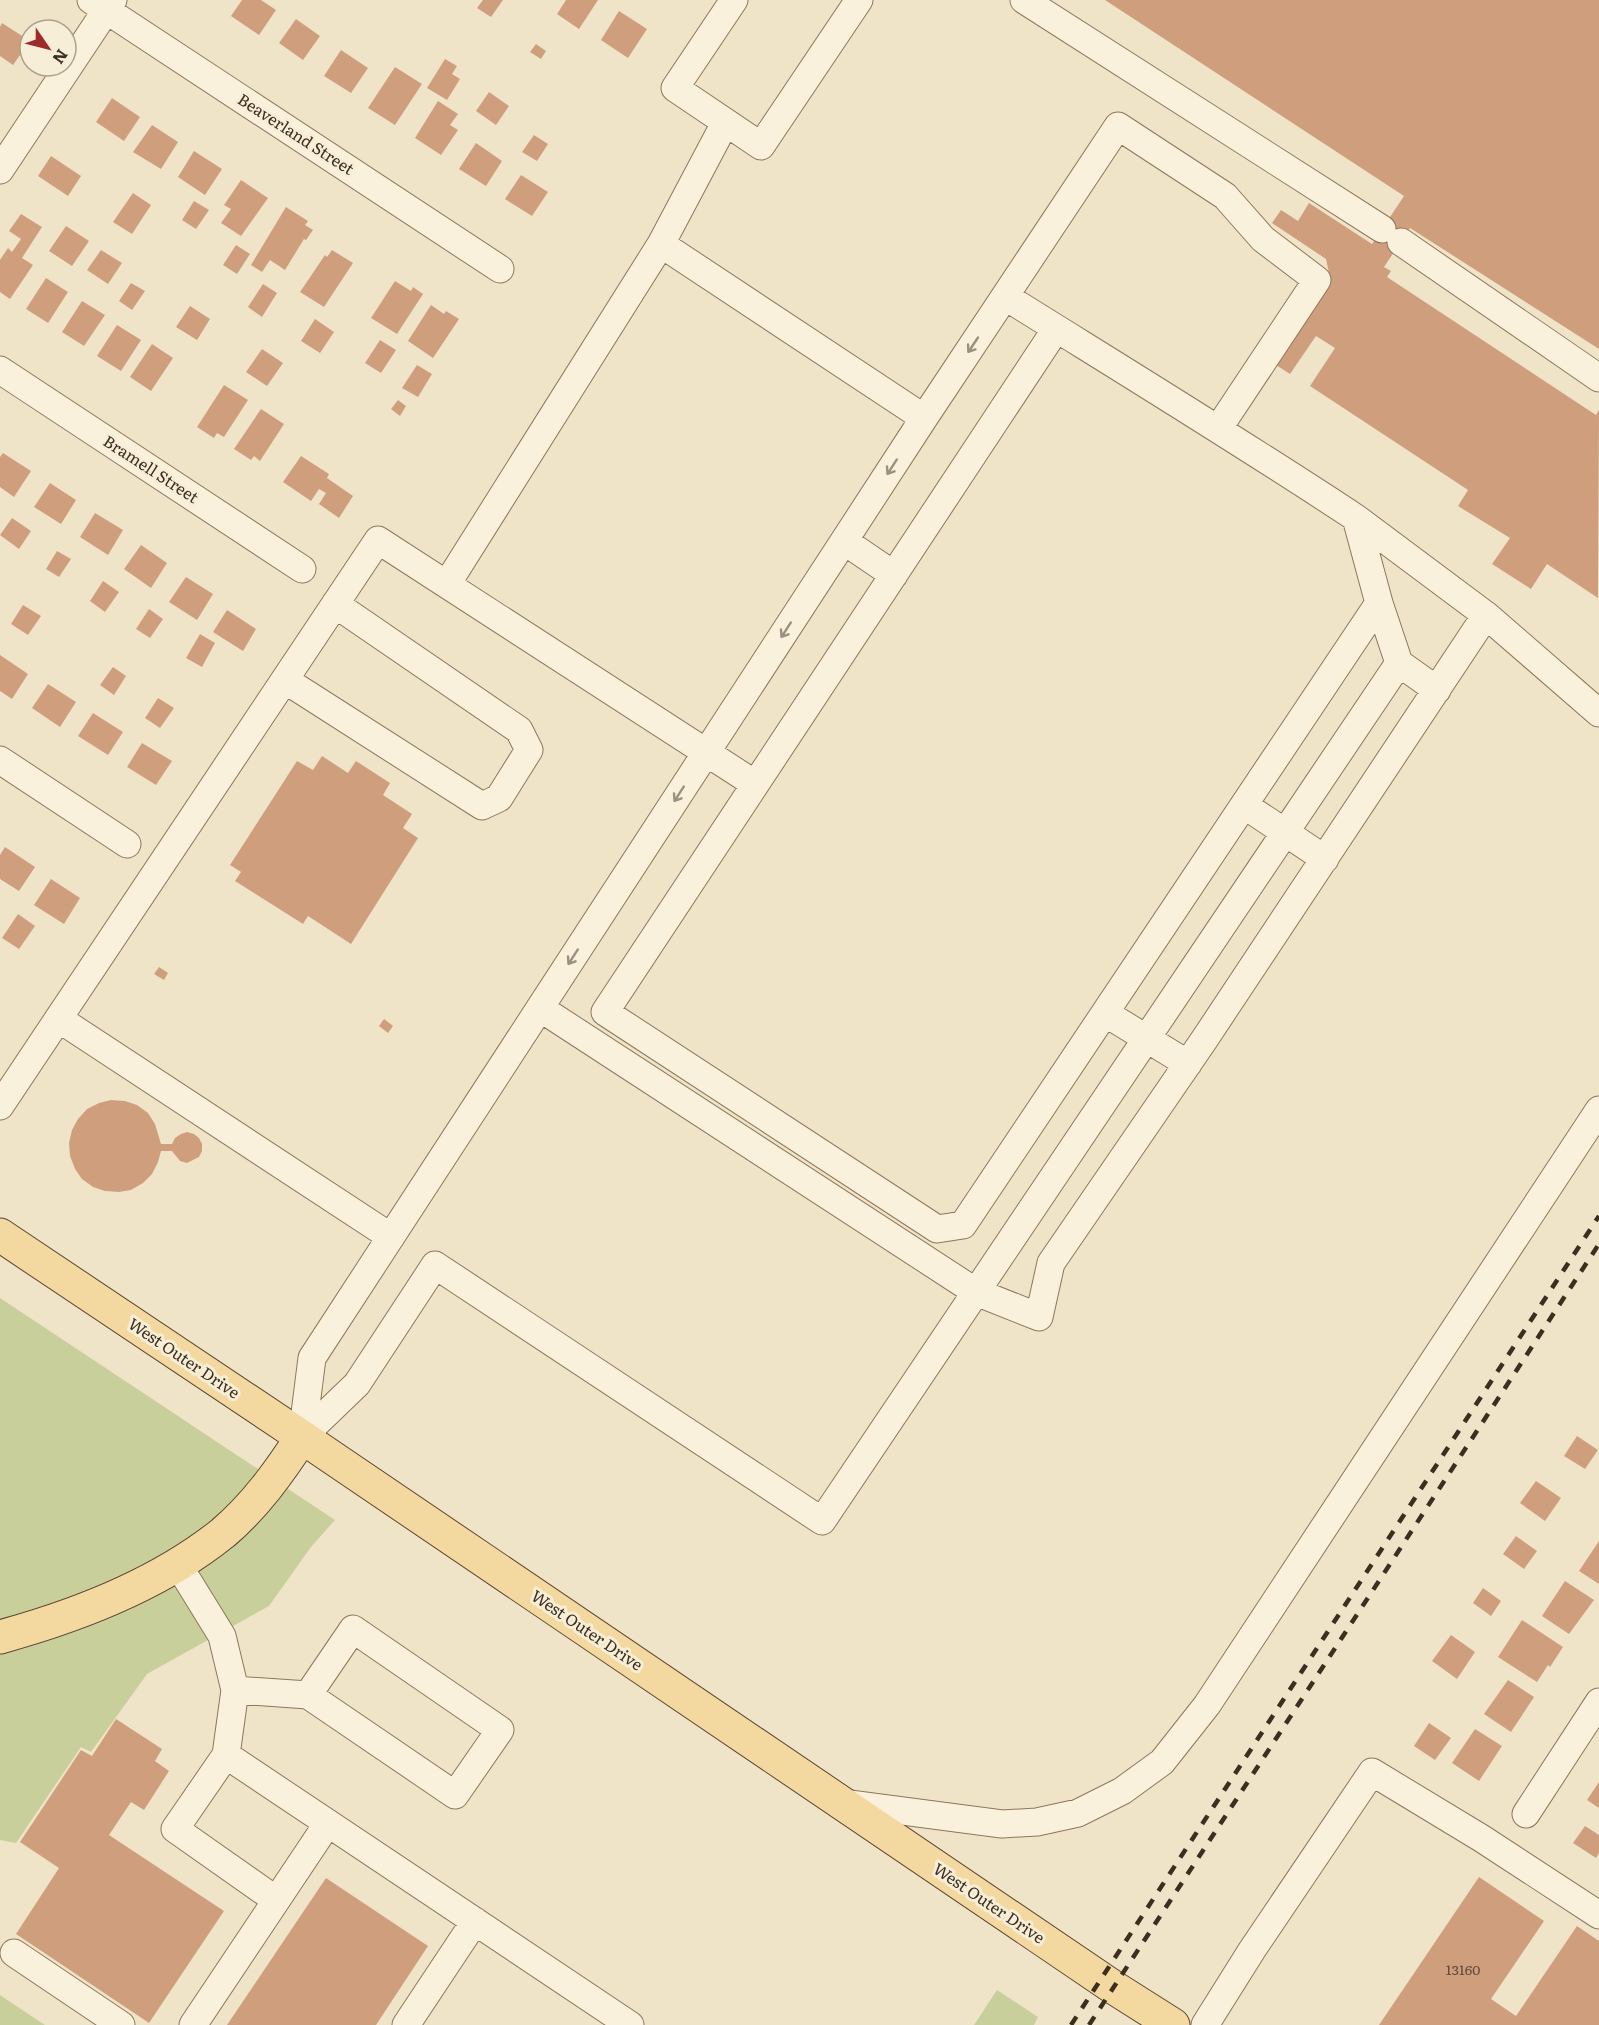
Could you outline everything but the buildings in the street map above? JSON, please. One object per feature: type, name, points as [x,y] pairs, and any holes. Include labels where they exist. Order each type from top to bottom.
[{"type":"main road","name":"West Outer Drive","points":[[0,1235],[1113,1987],[1173,2025]]},
{"type":"main road","points":[[0,1637],[91,1607],[141,1584],[225,1532],[255,1502],[302,1437]]},
{"type":"street","points":[[734,0],[675,88],[761,146],[859,0]]},
{"type":"street","points":[[1024,0],[1392,235],[1599,378]]},
{"type":"street","points":[[0,170],[103,3]]},
{"type":"street","name":"Beaverland Street","points":[[103,3],[500,269]]},
{"type":"street","points":[[447,584],[661,243],[725,123]]},
{"type":"street","points":[[302,1437],[312,1358],[924,418],[1118,126],[1225,196],[1263,238],[1317,280],[1218,429]]},
{"type":"street","points":[[661,243],[924,418]]},
{"type":"street","points":[[1006,297],[1356,518],[1486,615],[1599,713]]},
{"type":"street","points":[[1056,328],[605,1012],[938,1228],[963,1225],[1379,603]]},
{"type":"street","name":"Bramell Street","points":[[0,370],[302,569]]},
{"type":"street","points":[[1356,518],[1379,603],[1399,663],[1437,690]]},
{"type":"street","points":[[0,1106],[378,540],[755,784]]},
{"type":"street","points":[[844,541],[894,575]]},
{"type":"street","points":[[285,680],[482,806],[499,798],[529,750],[519,730],[335,604]]},
{"type":"street","points":[[540,1008],[976,1292],[1039,1317],[1052,1263],[1188,1064],[1486,615]]},
{"type":"street","points":[[302,1437],[357,1384],[435,1265],[822,1521],[1399,663]]},
{"type":"street","points":[[0,760],[127,844]]},
{"type":"street","points":[[1244,805],[1325,859]]},
{"type":"street","points":[[1105,1013],[1188,1064]]},
{"type":"street","points":[[59,1019],[391,1237]]},
{"type":"street","points":[[842,1803],[1002,1824],[1036,1822],[1078,1814],[1122,1791],[1162,1762],[1207,1705],[1599,1110]]},
{"type":"street","points":[[177,1563],[222,1636],[235,1690],[226,1755],[175,1828],[276,1900]]},
{"type":"street","points":[[235,1690],[308,1695],[455,1795],[500,1730],[353,1629],[308,1695]]},
{"type":"street","points":[[1526,1814],[1599,1702]]},
{"type":"street","points":[[226,1755],[630,2025]]},
{"type":"street","points":[[1205,2025],[1252,1950],[1372,1772],[1481,1838],[1599,1915]]},
{"type":"street","points":[[193,2025],[328,1823]]},
{"type":"street","points":[[406,2025],[475,1921]]},
{"type":"street","points":[[14,1953],[121,2025]]},
{"type":"green space","points":[[0,1298],[335,1520],[311,1547],[269,1606],[147,1674],[91,1752],[81,1747],[16,1843],[0,1840]]},
{"type":"green space","points":[[997,1990],[1038,2017],[1034,2025],[974,2025]]},
{"type":"green space","points":[[0,1995],[45,2025],[0,2025]]},
{"type":"railway","points":[[1071,2025],[1599,1216]]},
{"type":"railway","points":[[1089,2025],[1599,1244]]}]
